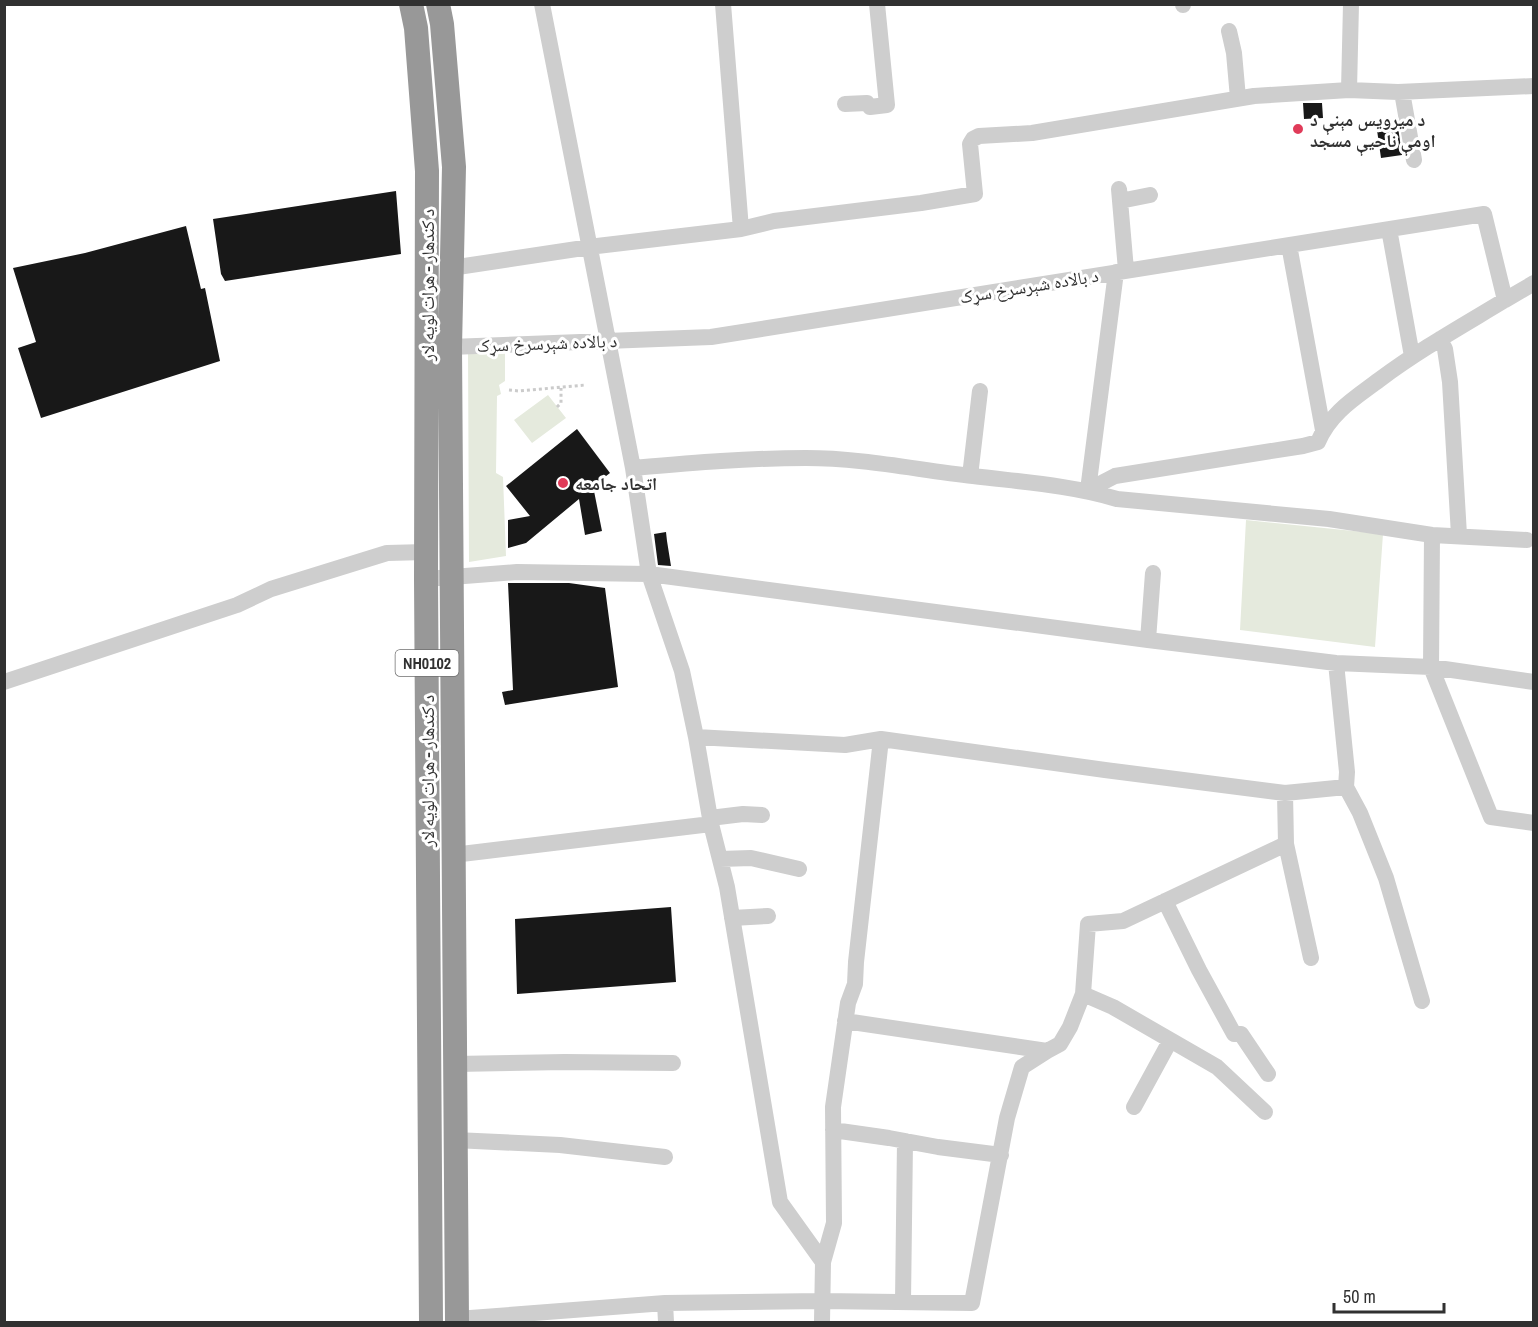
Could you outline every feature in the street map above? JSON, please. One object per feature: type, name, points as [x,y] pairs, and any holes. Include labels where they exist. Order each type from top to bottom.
[{"type":"highway","name":"د کندهار - هرات لويه لار","points":[[411,4],[416,28],[427,171],[426,579],[430,1323]]},
{"type":"highway","name":"د کندهار - هرات لويه لار","points":[[438,4],[442,24],[454,167],[450,347],[450,578],[457,1321]]},
{"type":"street","points":[[542,4],[633,468],[649,574],[682,670],[710,821],[727,887],[780,1202],[823,1262]]},
{"type":"street","points":[[723,4],[741,229]]},
{"type":"street","points":[[845,104],[867,103],[870,107],[888,105],[877,4]]},
{"type":"street","points":[[1349,90],[1351,4]]},
{"type":"street","points":[[1229,31],[1234,53],[1238,98]]},
{"type":"street","points":[[452,268],[741,229],[774,221],[975,194],[970,144],[979,136],[1032,133],[1238,98],[1349,90],[1402,92],[1533,86]]},
{"type":"street","points":[[1402,92],[1414,160]]},
{"type":"street","points":[[1088,490],[1121,271],[1119,195],[1150,195]]},
{"type":"street","name":"د بالاده شېرسرخ سړک","points":[[450,347],[711,337],[1484,214],[1505,300]]},
{"type":"street","points":[[1389,229],[1412,356]]},
{"type":"street","points":[[1289,245],[1323,430]]},
{"type":"street","points":[[1088,490],[1115,476],[1318,442],[1323,430],[1339,410],[1412,356],[1533,283]]},
{"type":"street","points":[[1440,339],[1445,349],[1450,382],[1459,536]]},
{"type":"street","points":[[970,476],[980,391]]},
{"type":"street","points":[[633,468],[720,461],[807,458],[874,462],[1088,490],[1117,499],[1329,519],[1432,535],[1527,540]]},
{"type":"street","points":[[1432,535],[1431,668],[1491,817],[1533,823]]},
{"type":"street","points":[[4,682],[237,605],[282,585],[387,553],[426,552]]},
{"type":"street","points":[[426,579],[517,572],[649,574],[1336,663],[1431,668],[1533,682]]},
{"type":"street","points":[[1148,640],[1153,573]]},
{"type":"street","points":[[1336,663],[1347,787],[1386,878],[1422,1001]]},
{"type":"street","points":[[696,737],[845,745],[881,739],[1105,771],[1285,793],[1347,787]]},
{"type":"street","points":[[822,1323],[823,1262],[834,1224],[833,1107],[848,1003],[855,984],[881,739]]},
{"type":"street","points":[[1285,793],[1286,844],[1311,958]]},
{"type":"street","points":[[453,855],[710,821],[743,814],[762,815]]},
{"type":"street","points":[[457,1321],[665,1303],[822,1301],[972,1303],[1007,1118],[1022,1067],[1060,1044],[1070,1027],[1083,994],[1088,924],[1124,921],[1286,844]]},
{"type":"street","points":[[720,859],[751,858],[799,869]]},
{"type":"street","points":[[1165,901],[1234,1034],[1240,1034],[1268,1074]]},
{"type":"street","points":[[732,918],[768,916]]},
{"type":"street","points":[[1083,994],[1113,1006],[1217,1067],[1265,1112]]},
{"type":"street","points":[[845,1021],[1047,1051]]},
{"type":"street","points":[[1134,1107],[1170,1041]]},
{"type":"street","points":[[455,1064],[565,1062],[673,1064]]},
{"type":"street","points":[[833,1130],[1001,1155]]},
{"type":"street","points":[[455,1140],[560,1145],[665,1156]]},
{"type":"street","points":[[903,1302],[905,1142]]},
{"type":"street","points":[[665,1303],[666,1323]]},
{"type":"path","points":[[509,390],[585,386]]},
{"type":"path","points":[[557,407],[561,403],[561,387]]},
{"type":"shaded area","points":[[505,351],[505,381],[499,385],[501,394],[497,396],[496,473],[503,477],[506,556],[469,562],[468,352]]},
{"type":"shaded area","points":[[548,395],[566,418],[532,443],[514,420]]},
{"type":"shaded area","points":[[1246,520],[1383,534],[1375,647],[1240,630]]},
{"type":"building","points":[[1303,103],[1322,103],[1323,118],[1304,119]]},
{"type":"building","points":[[1398,127],[1402,155],[1381,158],[1377,130]]},
{"type":"building","points":[[396,191],[401,254],[225,281],[221,274],[213,219]]},
{"type":"building","points":[[186,226],[201,289],[205,288],[220,361],[41,418],[18,348],[36,342],[13,268],[85,253]]},
{"type":"building","points":[[577,429],[610,473],[593,486],[602,531],[585,535],[579,499],[526,543],[508,548],[508,520],[530,516],[506,486]]},
{"type":"building","points":[[666,532],[671,566],[658,565],[654,534]]},
{"type":"building","points":[[508,583],[569,583],[605,588],[618,687],[505,705],[502,692],[513,690]]},
{"type":"building","points":[[671,907],[676,982],[517,994],[515,919]]},
{"type":"place","name":"د ميرویس مېنې د اومې ناحيې مسجد","points":[[1298,129]]},
{"type":"place","name":"اتحاد جامعه","points":[[563,483]]}]
